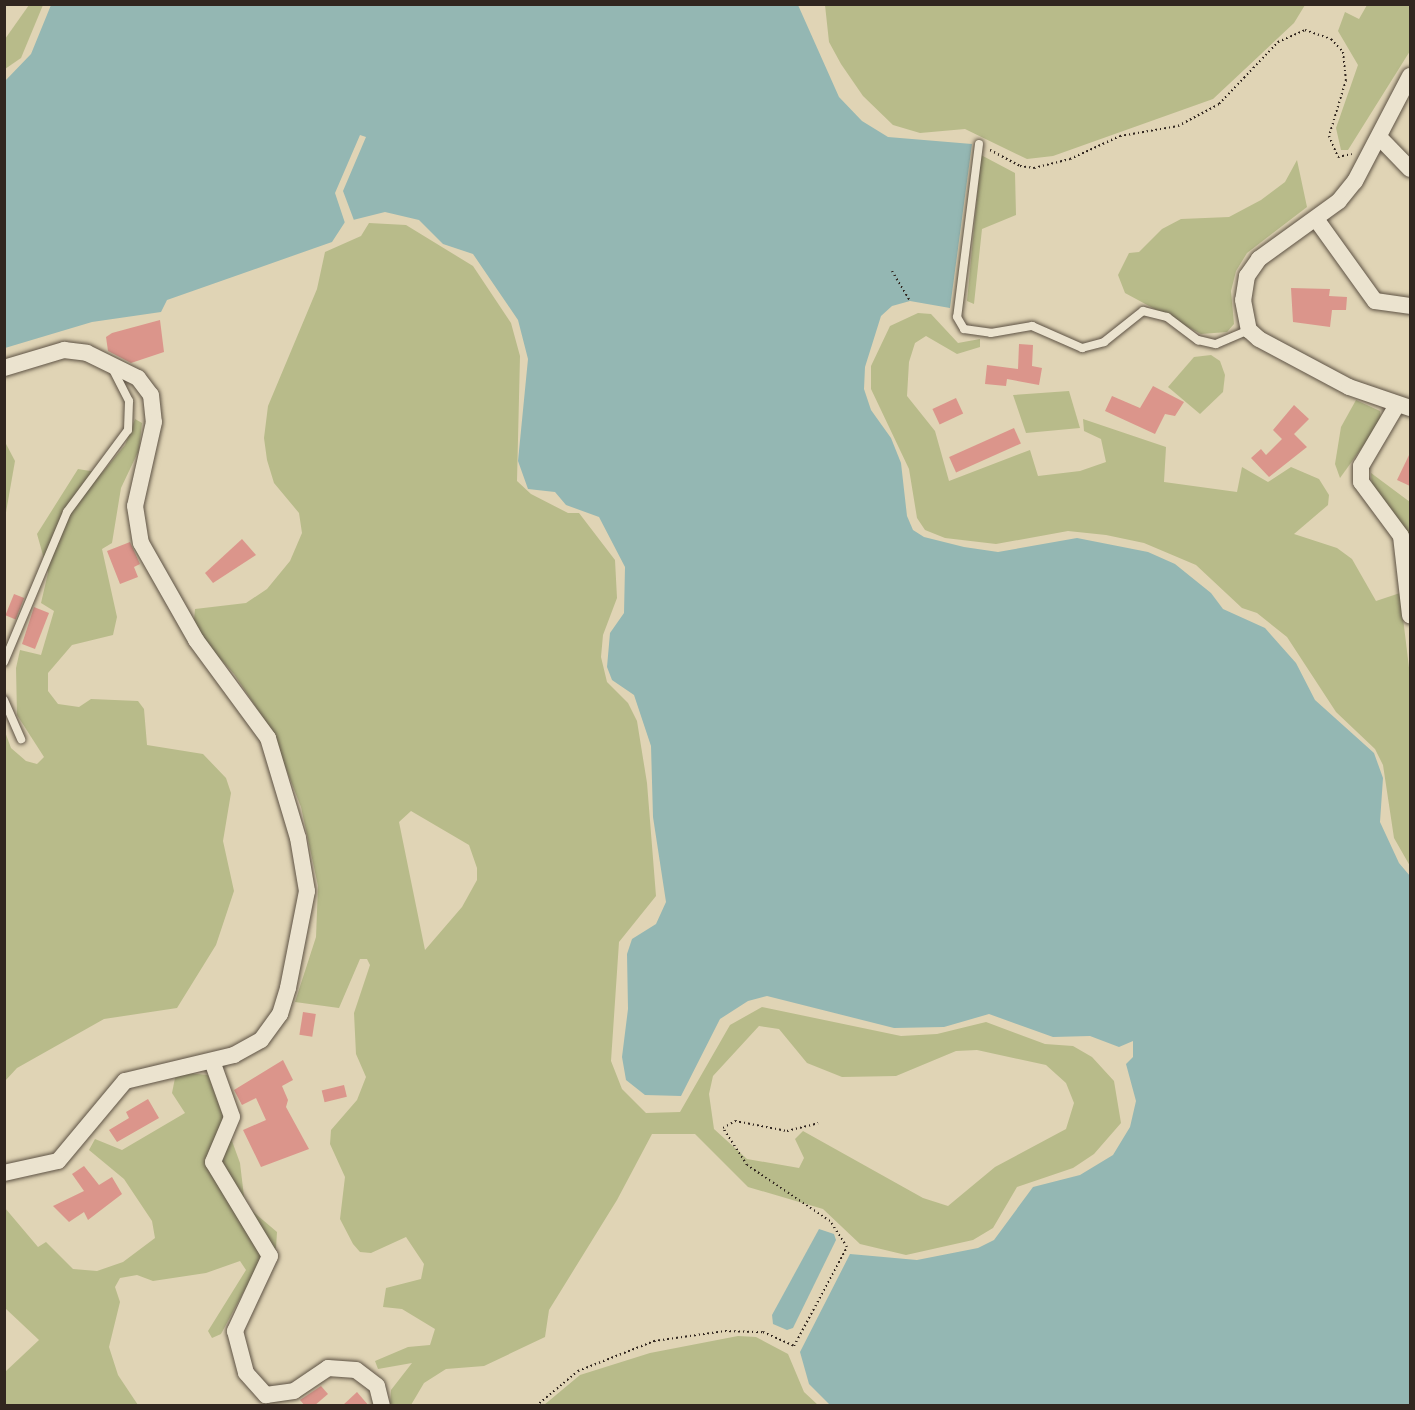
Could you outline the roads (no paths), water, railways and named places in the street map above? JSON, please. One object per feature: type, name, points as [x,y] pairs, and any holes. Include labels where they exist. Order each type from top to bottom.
[{"type":"street","points":[[1410,75],[1380,138],[1355,181],[1316,219],[1258,259],[1247,276],[1243,300],[1249,330],[1349,387],[1404,406],[1361,466],[1360,482],[1401,536],[1410,615]]},
{"type":"street","points":[[1380,138],[1410,169]]},
{"type":"street","points":[[1316,219],[1375,301],[1410,306]]},
{"type":"street","points":[[4,368],[64,350],[87,353],[146,386],[154,409],[135,506],[141,543],[196,640],[268,738],[306,870],[304,914],[280,1014],[261,1040],[212,1061],[125,1080],[58,1161],[4,1173]]},
{"type":"street","points":[[212,1061],[232,1117],[213,1162],[270,1256],[235,1330],[246,1373],[266,1395],[294,1390],[328,1368],[356,1370],[377,1386],[382,1406]]},
{"type":"lane","points":[[979,144],[957,317],[964,329],[990,333],[1032,326],[1082,348],[1104,342],[1143,311],[1167,318],[1198,340],[1216,344],[1249,330]]},
{"type":"lane","points":[[4,662],[67,512],[128,430],[129,401],[110,364]]},
{"type":"lane","points":[[4,699],[21,739]]},
{"type":"water","points":[[51,5],[798,5],[839,97],[862,121],[888,137],[972,144],[950,308],[910,301],[892,306],[881,316],[865,367],[864,389],[871,410],[891,438],[901,463],[907,516],[913,530],[924,537],[964,547],[998,552],[1077,538],[1148,552],[1175,564],[1211,593],[1223,609],[1265,628],[1296,663],[1315,700],[1374,753],[1383,778],[1380,822],[1399,863],[1410,876],[1410,1405],[831,1406],[809,1384],[800,1352],[850,1254],[917,1260],[978,1248],[994,1240],[1033,1187],[1080,1175],[1113,1155],[1130,1127],[1136,1101],[1126,1064],[1133,1057],[1133,1041],[1119,1047],[1090,1036],[1053,1037],[989,1014],[944,1027],[894,1028],[767,996],[748,1001],[720,1019],[681,1096],[645,1095],[626,1080],[622,1057],[628,1009],[627,954],[632,939],[656,924],[666,902],[653,817],[651,746],[634,695],[612,680],[607,667],[610,633],[624,613],[625,567],[599,517],[566,505],[555,492],[528,489],[518,461],[528,359],[518,320],[473,254],[443,244],[419,220],[385,212],[345,222],[332,242],[167,300],[161,312],[92,322],[5,348],[5,81],[31,54]]},
{"type":"water","points":[[819,1229],[834,1234],[836,1240],[793,1328],[787,1330],[773,1324],[772,1315]]}]
